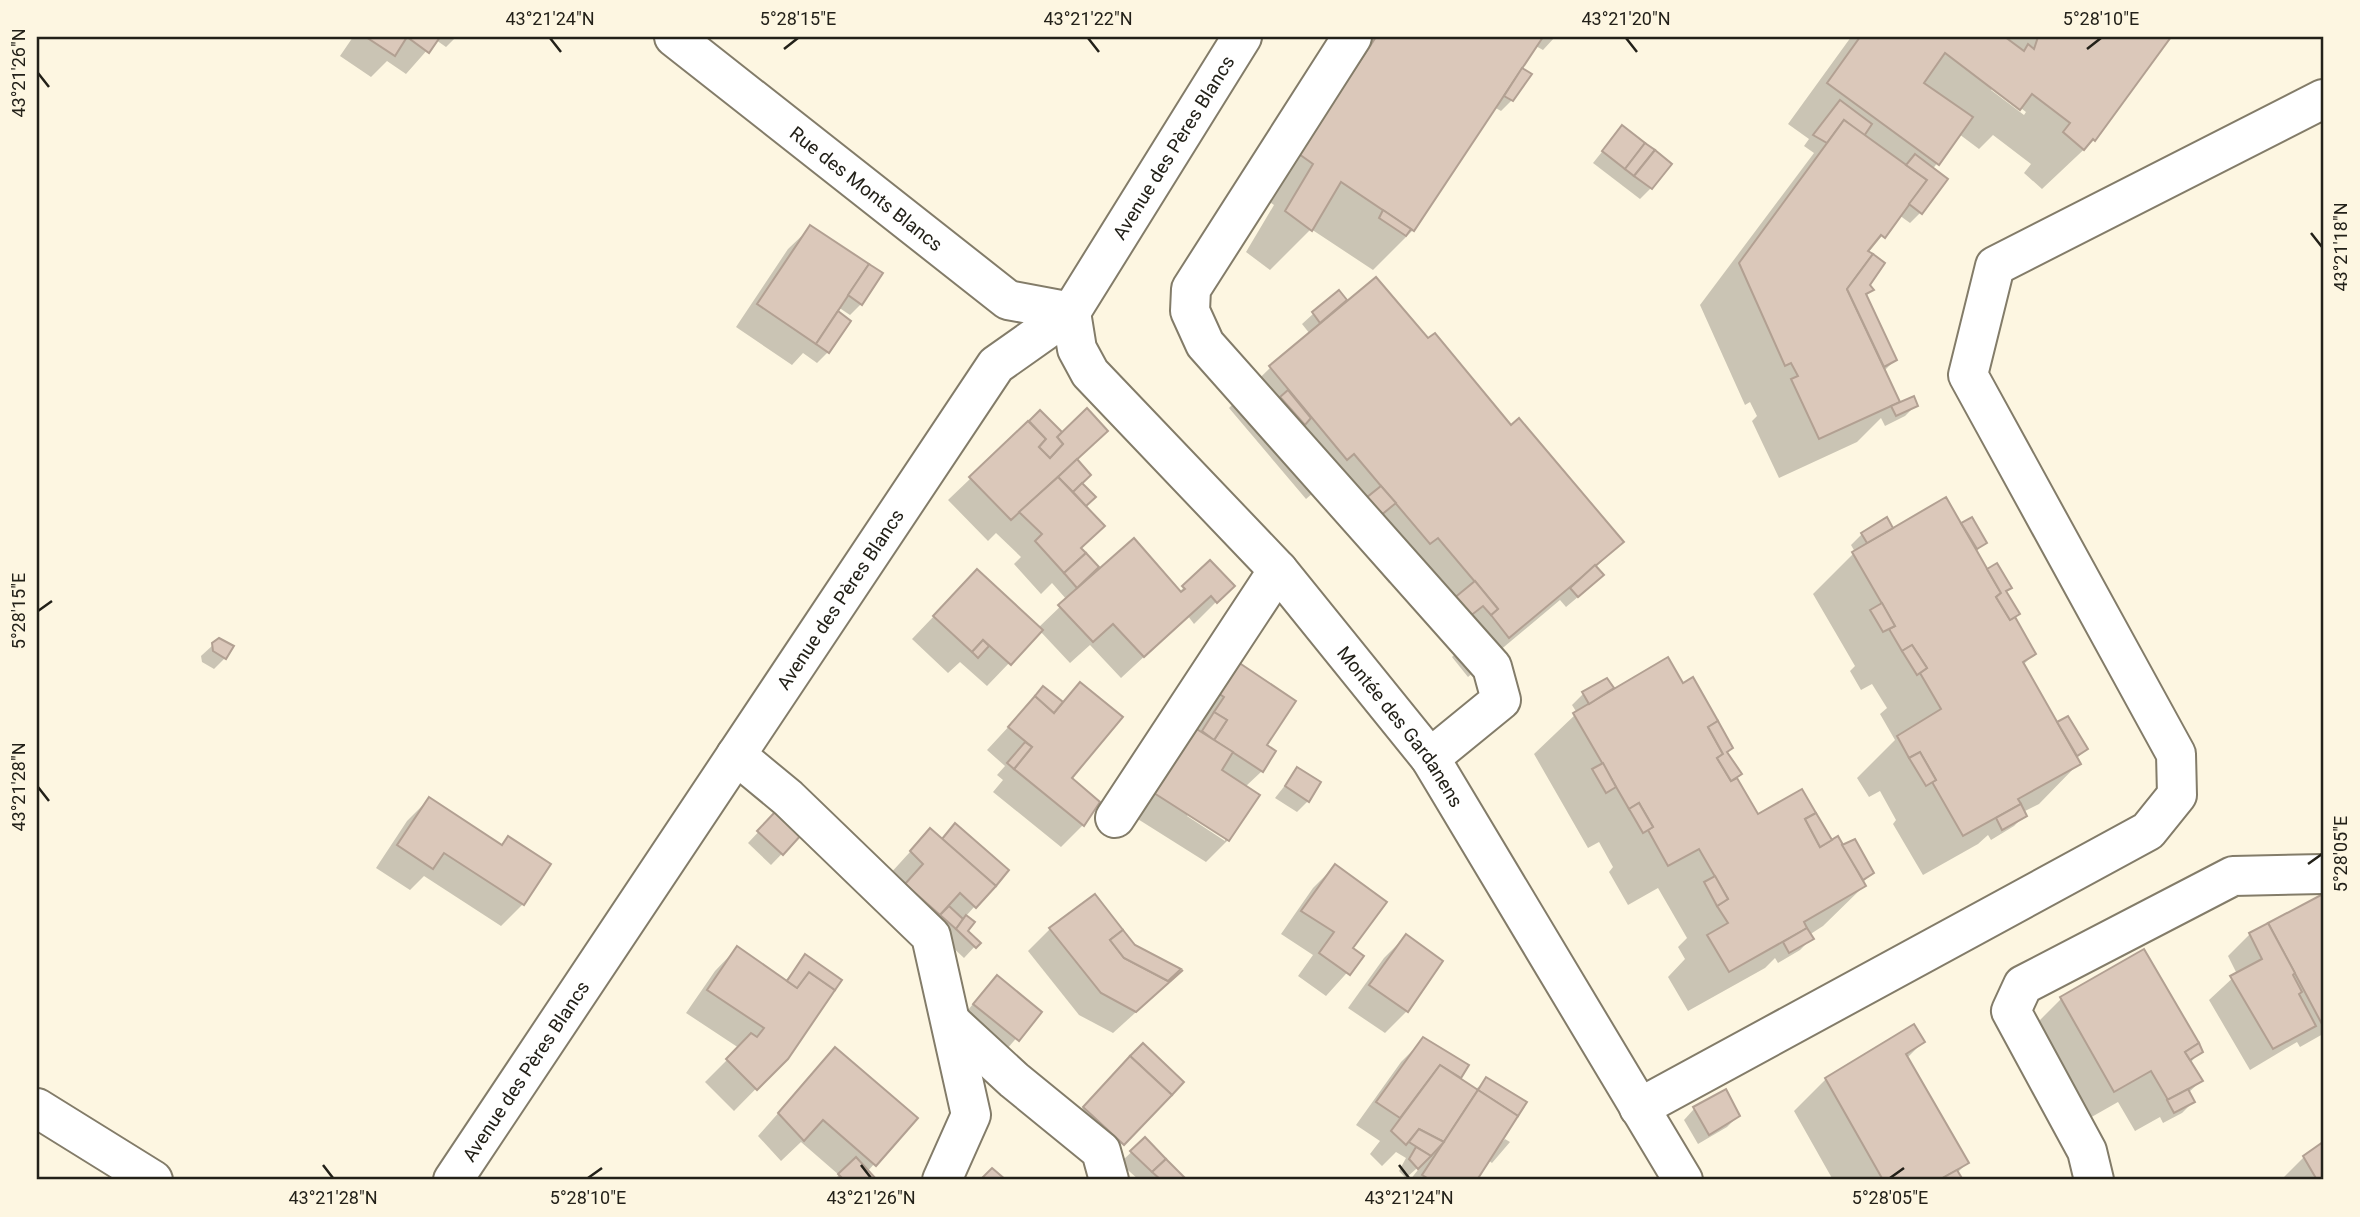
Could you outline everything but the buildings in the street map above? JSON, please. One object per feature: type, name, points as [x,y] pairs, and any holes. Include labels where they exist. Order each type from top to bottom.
[{"type":"street","name":"Rue des Monts Blancs","points":[[674,37],[1008,300],[1071,312]]},
{"type":"street","name":"Avenue des Pères Blancs","points":[[453,1180],[996,365],[1071,312],[1242,37]]},
{"type":"street","points":[[1352,37],[1191,289],[1190,311],[1205,344],[1492,667],[1501,700],[1430,758]]},
{"type":"street","points":[[1639,1108],[2148,831],[2177,796],[2176,754],[1968,375],[1994,266],[2323,99]]},
{"type":"street","name":"Montée des Gardanens","points":[[1071,312],[1077,349],[1090,373],[1278,570],[1430,758],[1683,1180]]},
{"type":"street","points":[[1115,818],[1278,570]]},
{"type":"street","points":[[736,755],[788,798],[931,936],[971,1115],[942,1180]]},
{"type":"street","points":[[2094,1180],[2087,1151],[2011,1011],[2024,985],[2233,876],[2323,874]]},
{"type":"street","points":[[951,1022],[1014,1080],[1101,1151],[1109,1180]]},
{"type":"street","points":[[37,1108],[153,1180]]}]
